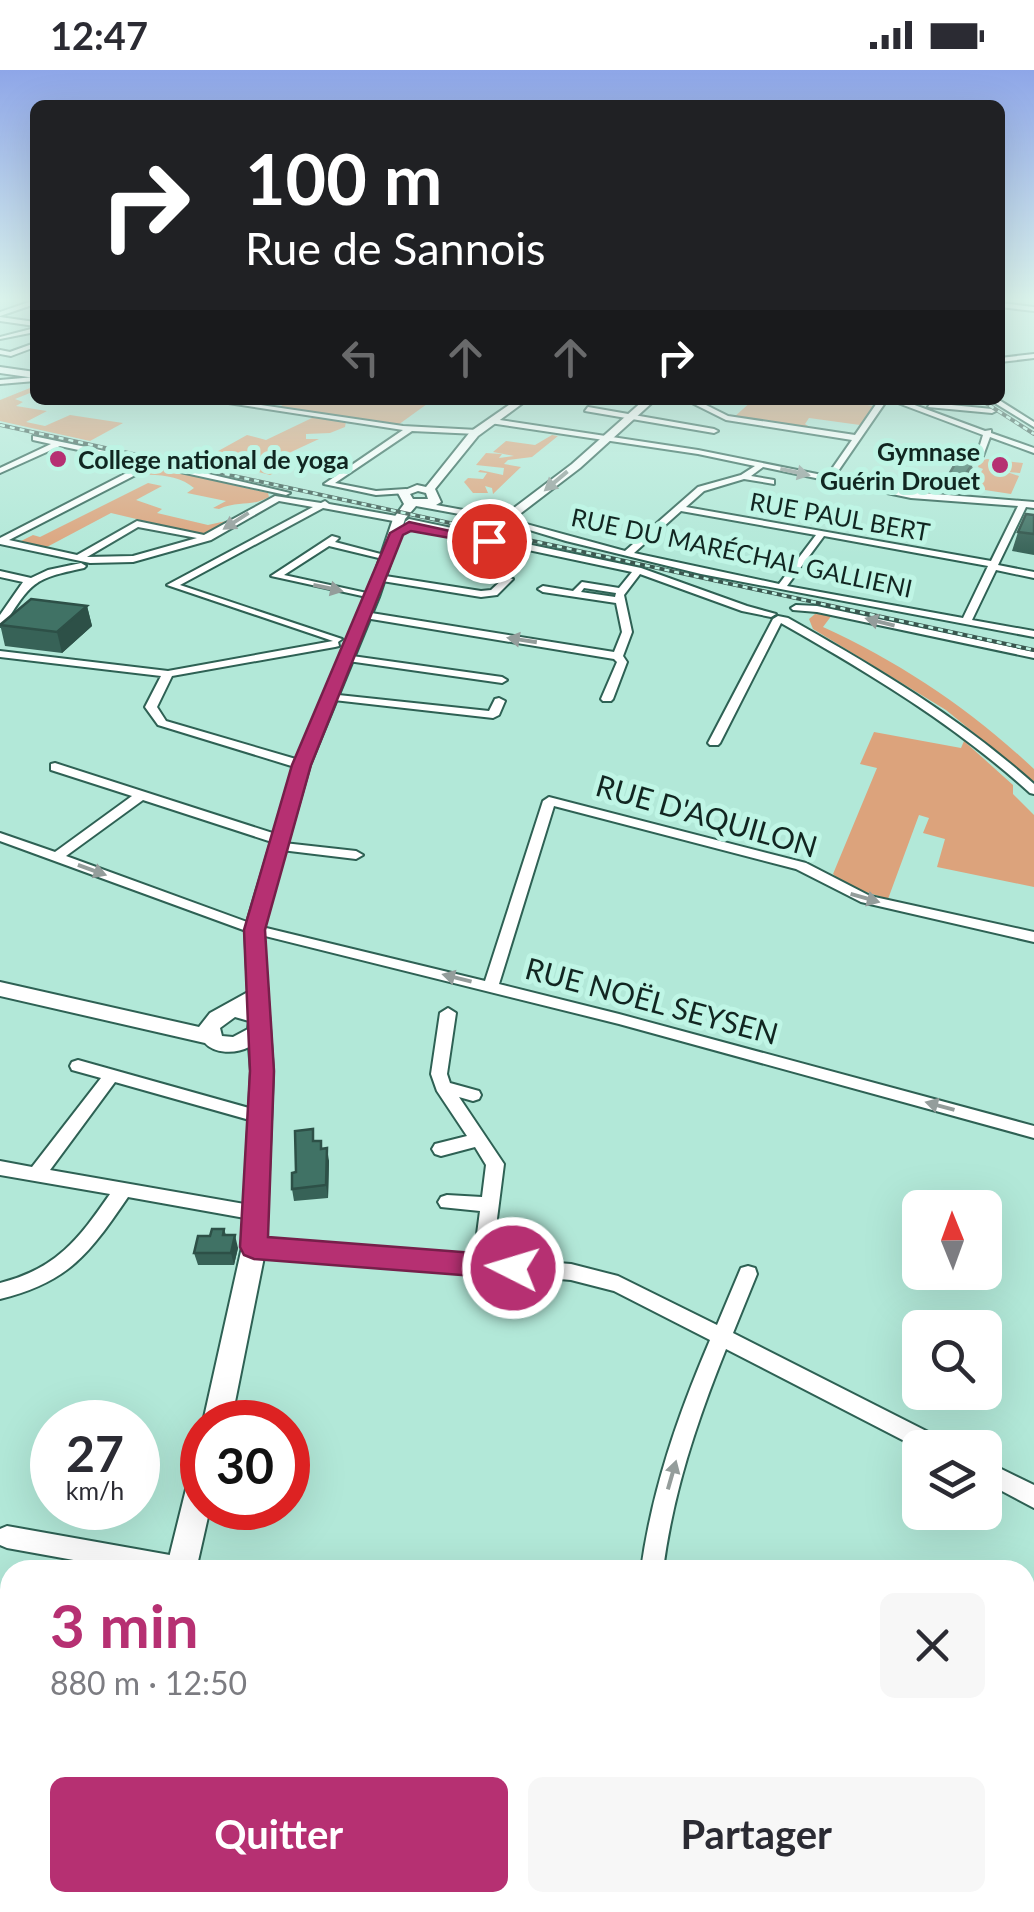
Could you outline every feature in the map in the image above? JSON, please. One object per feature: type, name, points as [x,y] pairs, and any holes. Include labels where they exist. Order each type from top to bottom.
[{"type":"street","points":[[257,405],[410,429],[478,432]]},
{"type":"street","points":[[275,407],[279,405]]},
{"type":"street","points":[[410,429],[328,484],[376,494],[435,499],[478,432],[515,405]]},
{"type":"street","points":[[504,521],[645,405]]},
{"type":"street","points":[[715,405],[726,418],[858,438]]},
{"type":"street","points":[[828,479],[881,405]]},
{"type":"street","points":[[915,405],[1034,451]]},
{"type":"street","points":[[935,405],[992,411]]},
{"type":"street","points":[[1002,405],[1034,425]]},
{"type":"street","points":[[588,409],[714,431]]},
{"type":"street","points":[[1019,416],[1034,417]]},
{"type":"street","points":[[692,451],[726,418]]},
{"type":"street","points":[[493,420],[692,451],[935,498],[1028,505],[966,622]]},
{"type":"street","points":[[979,456],[988,432]]},
{"type":"street","points":[[36,438],[284,492],[284,497]]},
{"type":"street","points":[[0,471],[59,442]]},
{"type":"street","points":[[0,541],[154,463]]},
{"type":"street","points":[[629,552],[701,488],[744,477],[761,465]]},
{"type":"street","points":[[744,477],[771,482]]},
{"type":"street","points":[[83,561],[133,559],[208,538],[268,502],[284,497],[638,570],[739,605],[786,614],[936,709],[1034,790]]},
{"type":"street","points":[[222,1400],[254,1247],[260,1106],[254,930],[302,765],[345,644],[364,615],[408,517],[409,498]]},
{"type":"street","name":"RUE DU MARÉCHAL GALLIENI","points":[[409,498],[435,499],[504,521],[629,552],[1034,634]]},
{"type":"street","points":[[325,504],[172,585],[345,644],[502,680]]},
{"type":"street","name":"RUE PAUL BERT","points":[[680,508],[1034,575]]},
{"type":"street","points":[[0,623],[11,611],[16,592],[30,581],[83,561],[137,524],[208,538]]},
{"type":"street","points":[[783,585],[822,534]]},
{"type":"street","points":[[372,597],[276,576],[332,540],[387,557]]},
{"type":"street","points":[[0,541],[110,564]]},
{"type":"street","points":[[618,656],[628,632],[620,596],[638,570]]},
{"type":"street","points":[[0,574],[30,581]]},
{"type":"street","points":[[379,578],[481,594],[494,593],[508,580]]},
{"type":"street","points":[[543,589],[574,594],[582,584],[620,596]]},
{"type":"street","points":[[714,743],[786,614],[817,608],[1034,655]]},
{"type":"street","points":[[364,615],[618,656],[622,662],[607,699]]},
{"type":"street","points":[[0,654],[168,674],[345,644]]},
{"type":"street","points":[[168,674],[151,707],[162,723],[302,765]]},
{"type":"street","points":[[329,697],[428,702],[493,715],[500,701]]},
{"type":"street","points":[[55,767],[279,843],[356,854]]},
{"type":"street","points":[[57,857],[141,795]]},
{"type":"street","name":"RUE D'AQUILON","points":[[491,986],[549,801],[800,866],[866,899],[1034,937]]},
{"type":"street","name":"RUE NOËL SEYSEN","points":[[0,838],[254,930],[491,986],[1034,1132]]},
{"type":"street","points":[[0,989],[249,1040],[258,1026]]},
{"type":"street","points":[[218,1034],[236,1010],[258,994]]},
{"type":"street","points":[[236,1010],[252,1013],[258,1026]]},
{"type":"street","points":[[448,1013],[439,1074],[443,1087],[495,1164],[482,1265]]},
{"type":"street","points":[[218,1034],[252,1067],[260,1106]]},
{"type":"street","points":[[78,1066],[260,1106]]},
{"type":"street","points":[[36,1174],[111,1076]]},
{"type":"street","points":[[443,1087],[473,1095]]},
{"type":"street","points":[[441,1149],[478,1140]]},
{"type":"street","points":[[0,1168],[256,1212]]},
{"type":"street","points":[[0,1291],[24,1287],[76,1257],[123,1190]]},
{"type":"street","points":[[447,1202],[490,1204]]},
{"type":"street","points":[[254,1247],[572,1272],[618,1284],[904,1430]]},
{"type":"street","points":[[653,1560],[655,1535],[683,1436],[748,1274]]},
{"type":"street","points":[[1002,1480],[1034,1496]]},
{"type":"street","points":[[183,1560],[190,1530]]},
{"type":"street","points":[[7,1537],[132,1560]]},
{"type":"shaded area","points":[[30,388],[30,393],[15,399],[23,402],[16,406],[47,411],[26,422],[45,426],[70,415],[123,423],[90,441],[0,421],[0,400]]},
{"type":"shaded area","points":[[283,405],[426,405],[398,425],[279,407]]},
{"type":"shaded area","points":[[747,405],[874,406],[860,425],[809,418],[805,424],[813,429],[733,418]]},
{"type":"shaded area","points":[[314,417],[346,421],[345,427],[330,433],[306,434],[306,439],[319,439],[263,465],[278,471],[270,475],[198,456],[211,455],[247,435],[266,440]]},
{"type":"shaded area","points":[[552,435],[558,436],[532,457],[504,464],[521,467],[493,494],[492,488],[485,486],[488,493],[473,493],[464,482],[468,478],[483,479],[487,473],[480,470],[503,475],[504,468],[476,465],[486,453],[502,454],[499,458],[514,456],[493,452],[506,441],[535,445]]},
{"type":"shaded area","points":[[980,461],[1023,463],[1020,473],[1007,472],[1019,476],[1011,494],[972,488],[983,469],[978,467]]},
{"type":"shaded area","points":[[153,467],[268,493],[269,497],[213,508],[226,501],[187,493],[194,488],[173,478],[133,476]]},
{"type":"shaded area","points":[[148,483],[162,486],[136,500],[162,509],[157,513],[208,525],[235,519],[204,535],[111,513],[45,548],[19,542],[33,535],[40,537]]},
{"type":"shaded area","points":[[815,614],[832,615],[823,627],[908,672],[986,727],[1034,769],[1034,782],[946,710],[813,629],[809,619]]},
{"type":"shaded area","points":[[874,732],[961,748],[964,741],[1013,785],[1013,794],[1034,815],[1034,887],[937,867],[945,839],[923,833],[929,818],[919,815],[888,899],[844,885],[833,874],[877,768],[860,764]]},
{"type":"building","points":[[962,452],[976,454],[971,466],[963,478],[948,476]]},
{"type":"building","points":[[1026,514],[1034,515],[1034,534],[1018,532]]},
{"type":"building","points":[[31,599],[87,606],[57,632],[0,625]]},
{"type":"building","points":[[313,1129],[313,1141],[321,1141],[321,1149],[327,1148],[326,1185],[292,1189],[292,1173],[296,1172],[295,1131]]},
{"type":"building","points":[[212,1229],[224,1229],[223,1235],[235,1235],[231,1253],[194,1253],[198,1236],[210,1236]]},
{"type":"railway","points":[[989,405],[1034,434]]},
{"type":"railway","points":[[0,425],[1034,650]]},
{"type":"place","name":"College national de yoga","points":[[58,459]]},
{"type":"place","name":"Gymnase Guérin Drouet","points":[[1000,465]]},
{"type":"route","points":[[489,541],[409,526],[397,533],[302,765],[254,930],[262,1071],[254,1247],[513,1268]]}]
